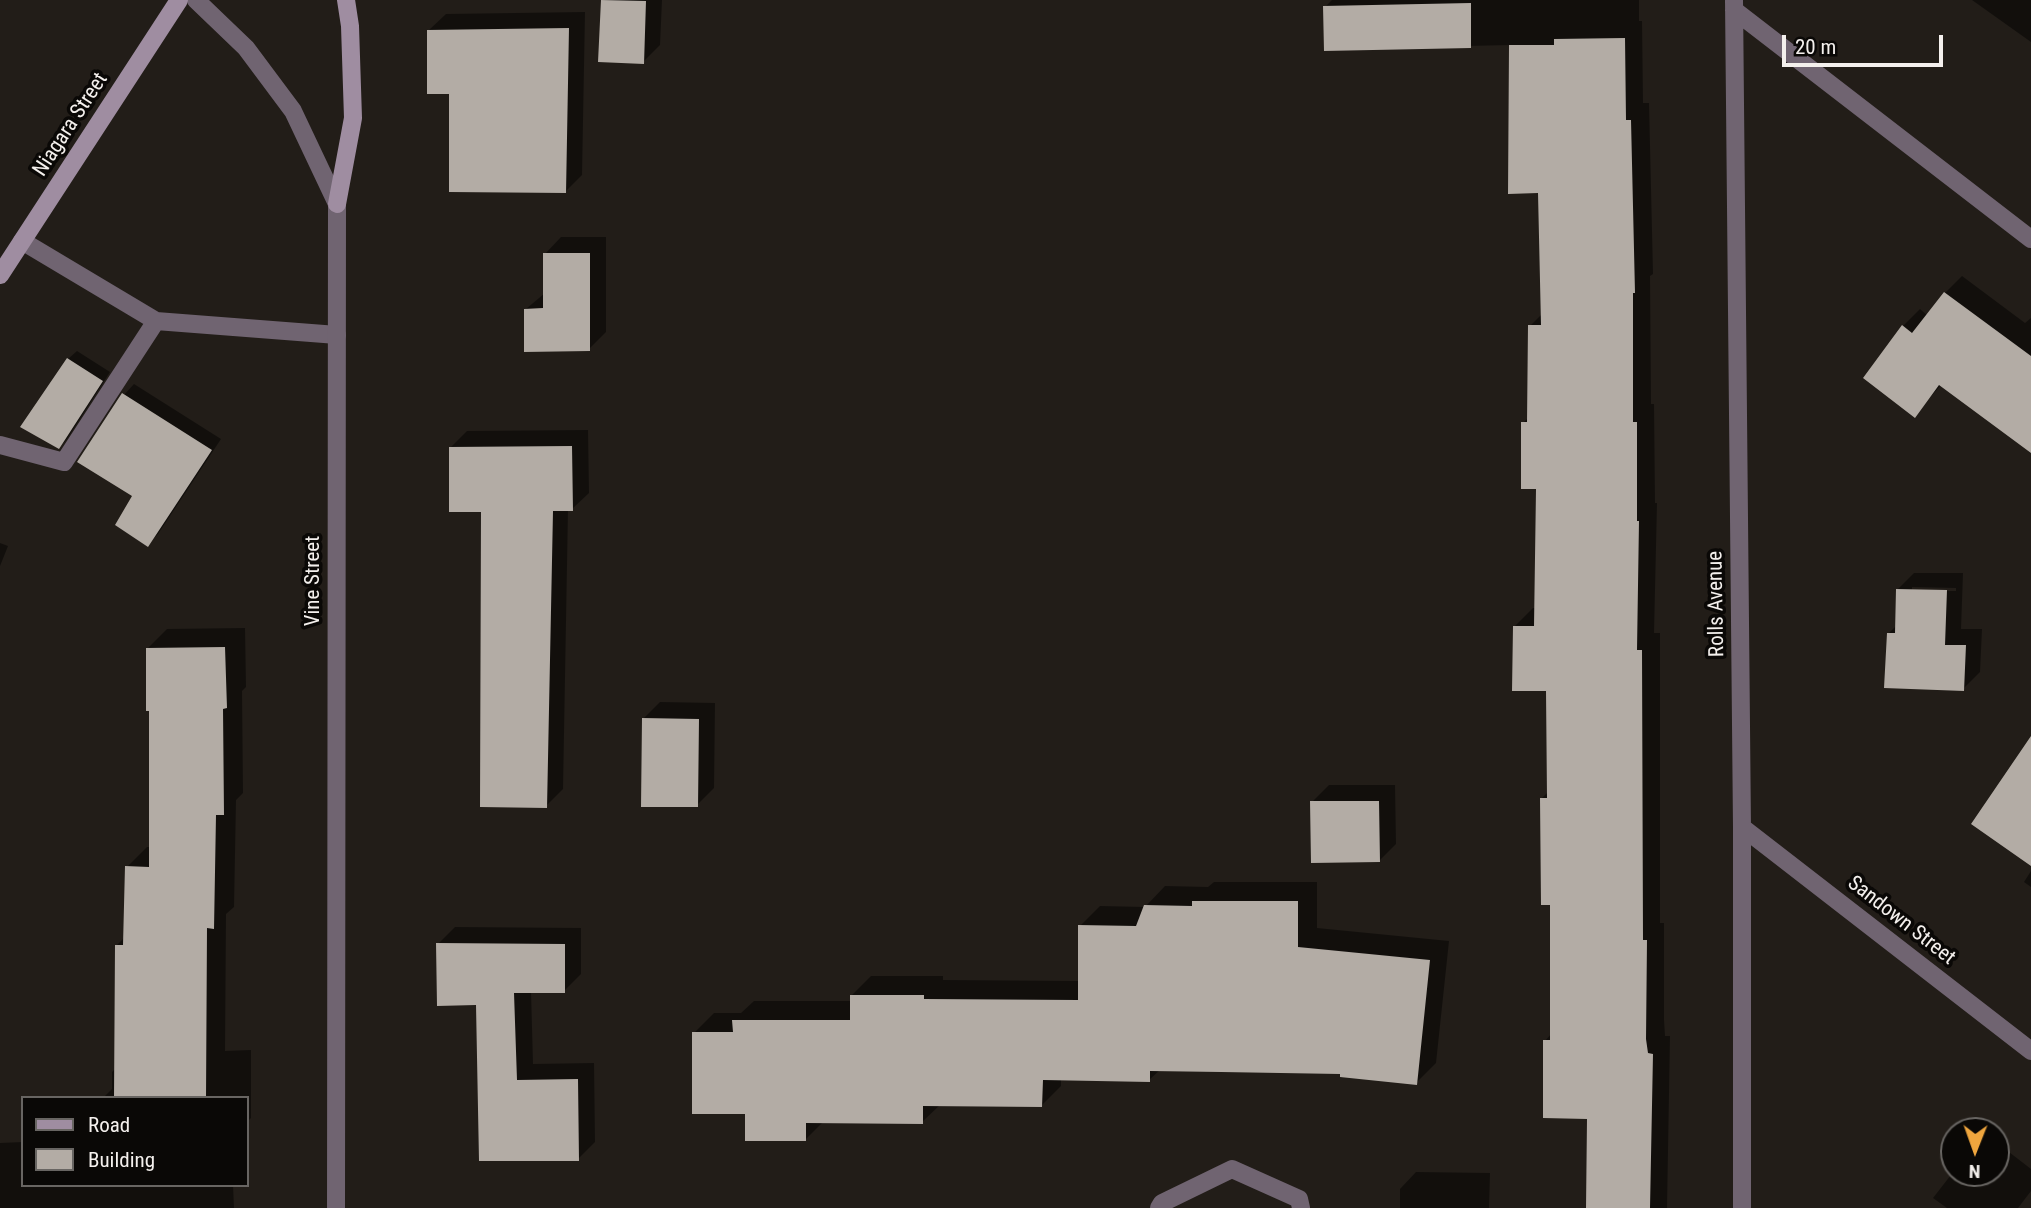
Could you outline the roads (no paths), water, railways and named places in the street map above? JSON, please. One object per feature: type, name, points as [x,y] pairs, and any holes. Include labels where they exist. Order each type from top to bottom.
[{"type":"main road","name":"Niagara Street","points":[[0,275],[179,0]]},
{"type":"main road","points":[[337,204],[353,118],[350,26],[346,0]]},
{"type":"street","name":"Vine Street","points":[[196,0],[246,48],[293,111],[337,204],[336,1208]]},
{"type":"street","points":[[1734,5],[2031,239]]},
{"type":"street","name":"Rolls Avenue","points":[[1734,5],[1742,827],[1742,1208]]},
{"type":"street","points":[[22,241],[156,321],[337,335]]},
{"type":"street","points":[[0,445],[64,462],[156,321]]},
{"type":"street","name":"Sandown Street","points":[[1742,827],[2031,1051]]},
{"type":"street","points":[[1159,1208],[1162,1203],[1232,1169],[1299,1199],[1301,1208]]}]
